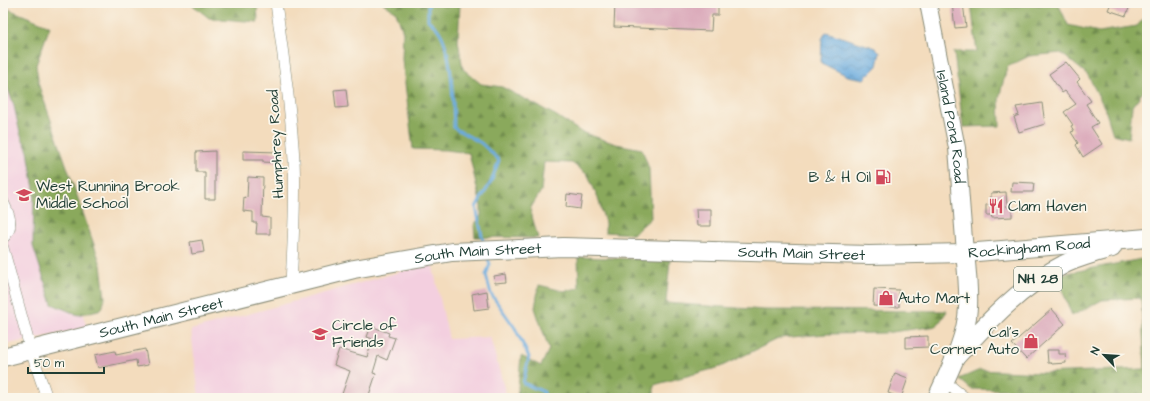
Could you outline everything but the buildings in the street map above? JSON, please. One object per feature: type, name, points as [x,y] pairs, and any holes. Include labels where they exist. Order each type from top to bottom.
[{"type":"main road","name":"Rockingham Road","points":[[937,398],[961,341],[968,310],[965,253],[1147,238]]},
{"type":"main road","name":"NH 28","points":[[954,359],[1011,300],[1044,276],[1081,257],[1147,238]]},
{"type":"main road","name":"South Main Street","points":[[3,357],[354,269],[446,253],[488,249],[578,247],[868,255],[965,253]]},
{"type":"street","name":"Humphrey Road","points":[[276,3],[287,73],[294,160],[294,221],[291,284]]},
{"type":"street","name":"Island Pond Road","points":[[928,3],[957,148],[965,253]]},
{"type":"street","points":[[3,202],[9,215],[10,224],[8,232],[3,238]]},
{"type":"street","points":[[3,248],[31,351],[47,398]]},
{"type":"street","points":[[944,381],[965,398]]},
{"type":"shaded area","name":"West Running Brook Middle School","points":[[3,62],[87,328],[3,345]]},
{"type":"shaded area","name":"Circle of Friends","points":[[432,263],[449,339],[490,337],[507,398],[199,398],[191,330]]},
{"type":"green space","points":[[190,3],[257,3],[258,22],[209,18]]},
{"type":"green space","points":[[383,3],[460,3],[458,41],[463,69],[481,84],[502,87],[555,115],[581,132],[616,144],[642,149],[649,169],[651,218],[633,234],[605,232],[605,223],[598,198],[588,175],[572,163],[544,162],[541,191],[530,209],[538,238],[475,237],[474,225],[481,216],[481,206],[469,153],[446,150],[413,149],[402,59],[403,32],[396,12]]},
{"type":"green space","points":[[971,3],[1058,3],[1068,25],[1099,32],[1137,26],[1147,15],[1147,87],[1132,106],[1129,138],[1113,134],[1105,109],[1088,75],[1061,53],[1029,56],[1007,67],[999,98],[1000,126],[963,127],[954,52],[977,52]]},
{"type":"green space","points":[[3,7],[50,26],[36,65],[39,86],[101,265],[105,298],[102,309],[78,315],[52,304],[33,246],[34,189],[28,151],[20,133],[14,106],[3,75]]},
{"type":"green space","points":[[578,257],[670,260],[666,303],[765,310],[947,311],[937,326],[884,333],[826,334],[780,338],[720,367],[654,385],[654,398],[517,398],[521,356],[541,366],[549,349],[535,308],[539,285],[563,291],[579,288]]},
{"type":"green space","points":[[1147,258],[1147,398],[1049,398],[1030,390],[971,389],[959,379],[980,370],[1042,373],[1145,369],[1141,298],[1102,300],[1072,316],[1057,275]]},
{"type":"water","points":[[826,32],[876,48],[880,52],[877,66],[864,79],[848,76],[821,63],[822,39]]},
{"type":"waterway","points":[[430,3],[428,6],[428,20],[436,27],[444,40],[450,65],[453,92],[454,128],[481,143],[499,160],[491,182],[476,207],[483,241]]},
{"type":"waterway","points":[[488,259],[490,264],[486,275],[491,294],[515,328],[529,357],[523,383],[544,392],[544,398]]},
{"type":"place","name":"B & H Oil","points":[[883,177]]},
{"type":"place","name":"West Running Brook Middle School","points":[[24,195]]},
{"type":"place","name":"Clam Haven","points":[[996,206]]},
{"type":"place","name":"Auto Mart","points":[[886,298]]},
{"type":"place","name":"Circle of Friends","points":[[320,334]]},
{"type":"place","name":"Cal's Corner Auto","points":[[1031,341]]}]
